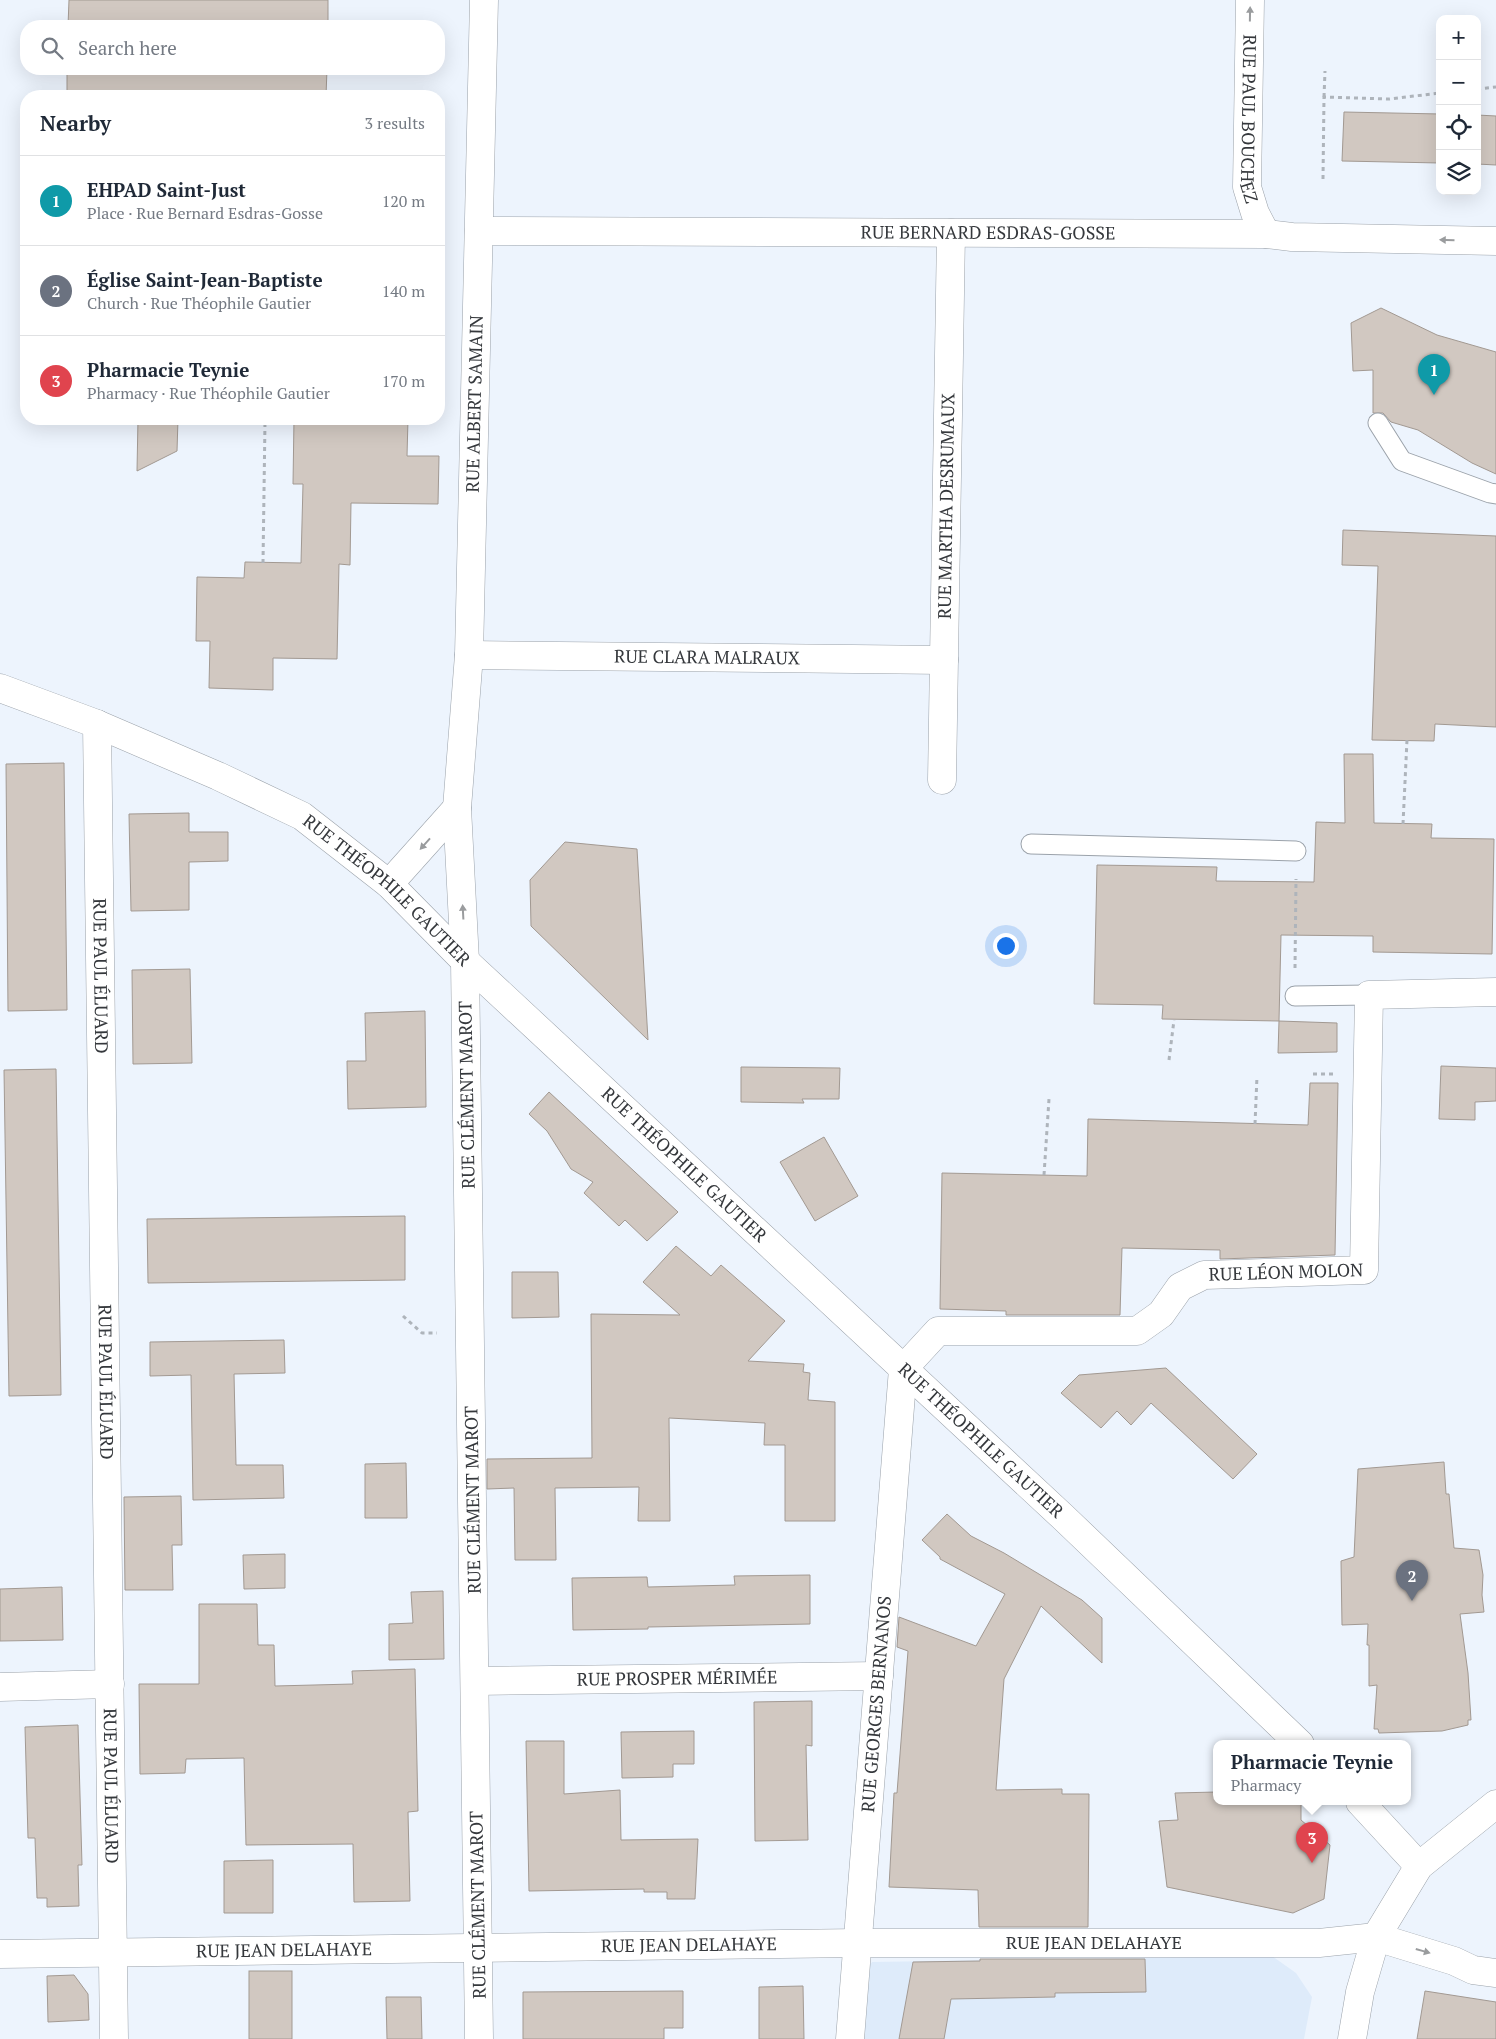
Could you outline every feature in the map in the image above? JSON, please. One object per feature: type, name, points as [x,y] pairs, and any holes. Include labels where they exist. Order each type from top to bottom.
[{"type":"street","name":"RUE ALBERT SAMAIN","points":[[457,808],[469,655],[484,0]]},
{"type":"street","name":"RUE PAUL BOUCHEZ","points":[[1250,0],[1247,187],[1255,213],[1266,234]]},
{"type":"street","name":"RUE BERNARD ESDRAS-GOSSE","points":[[479,231],[1266,234],[1292,237],[1496,241]]},
{"type":"street","name":"RUE MARTHA DESRUMAUX","points":[[942,780],[952,233]]},
{"type":"street","name":"RUE CLARA MALRAUX","points":[[469,655],[944,660]]},
{"type":"street","name":"RUE THÉOPHILE GAUTIER","points":[[0,688],[97,724],[218,776],[302,816],[389,884],[466,961],[1063,1517],[1296,1740]]},
{"type":"street","name":"RUE PAUL ÉLUARD","points":[[97,724],[114,2039]]},
{"type":"street","points":[[389,884],[457,808]]},
{"type":"street","name":"RUE CLÉMENT MAROT","points":[[457,808],[466,961],[479,2039]]},
{"type":"street","points":[[1368,995],[1496,992]]},
{"type":"street","name":"RUE LÉON MOLON","points":[[903,1369],[938,1332],[1136,1331],[1161,1314],[1180,1287],[1204,1275],[1364,1270],[1368,995]]},
{"type":"street","name":"RUE GEORGES BERNANOS","points":[[850,2039],[903,1369]]},
{"type":"street","name":"RUE PROSPER MÉRIMÉE","points":[[475,1681],[879,1676]]},
{"type":"street","points":[[0,1687],[110,1684]]},
{"type":"street","points":[[1352,2039],[1360,1992],[1376,1937],[1419,1866],[1496,1804]]},
{"type":"street","points":[[1363,1805],[1419,1866]]},
{"type":"street","points":[[1376,1937],[1454,1961],[1473,1970],[1496,1973]]},
{"type":"street","name":"RUE JEAN DELAHAYE","points":[[0,1954],[858,1944],[1319,1943],[1376,1937]]},
{"type":"lane","points":[[1378,423],[1402,461],[1450,480],[1496,494]]},
{"type":"lane","points":[[1031,844],[1296,851]]},
{"type":"lane","points":[[1295,996],[1368,995]]},
{"type":"path","points":[[1322,179],[1325,71]]},
{"type":"path","points":[[1481,89],[1496,87]]},
{"type":"path","points":[[1324,97],[1388,99],[1436,93]]},
{"type":"path","points":[[263,563],[265,425]]},
{"type":"path","points":[[1403,824],[1407,740]]},
{"type":"path","points":[[1295,996],[1296,851]]},
{"type":"path","points":[[1169,1060],[1174,1020]]},
{"type":"path","points":[[1255,1124],[1257,1076]]},
{"type":"path","points":[[1044,1175],[1049,1099]]},
{"type":"shaded area","points":[[1272,1956],[1296,1973],[1312,1997],[1304,2039],[860,2039],[865,1971],[872,1962]]},
{"type":"building","points":[[69,0],[328,0],[328,20],[68,20]]},
{"type":"building","points":[[67,75],[327,75],[326,90],[67,90]]},
{"type":"building","points":[[1344,112],[1436,114],[1436,163],[1342,161]]},
{"type":"building","points":[[1481,115],[1496,116],[1496,165],[1481,164]]},
{"type":"building","points":[[1381,308],[1437,335],[1496,352],[1496,474],[1472,463],[1418,430],[1391,422],[1383,413],[1373,413],[1373,370],[1353,371],[1351,323]]},
{"type":"building","points":[[138,425],[178,425],[177,451],[137,471]]},
{"type":"building","points":[[294,425],[408,425],[407,456],[439,456],[438,504],[351,503],[350,565],[339,564],[337,659],[273,658],[273,690],[209,688],[210,641],[196,641],[197,577],[244,578],[245,562],[301,563],[303,484],[293,484]]},
{"type":"building","points":[[1343,530],[1496,536],[1496,727],[1435,724],[1434,741],[1372,740],[1378,566],[1342,565]]},
{"type":"building","points":[[1344,754],[1373,754],[1374,823],[1432,824],[1431,838],[1494,839],[1492,954],[1373,952],[1373,936],[1281,935],[1279,1021],[1162,1019],[1163,1005],[1094,1004],[1097,865],[1217,867],[1216,881],[1314,882],[1316,822],[1345,823]]},
{"type":"building","points":[[64,763],[67,1010],[8,1011],[6,764]]},
{"type":"building","points":[[189,813],[189,832],[228,832],[228,861],[189,862],[189,910],[131,911],[129,814]]},
{"type":"building","points":[[565,842],[637,849],[648,1040],[531,926],[530,880]]},
{"type":"building","points":[[190,969],[192,1063],[133,1064],[132,970]]},
{"type":"building","points":[[425,1011],[426,1107],[348,1109],[347,1061],[366,1061],[365,1013]]},
{"type":"building","points":[[1279,1021],[1337,1023],[1337,1052],[1278,1053]]},
{"type":"building","points":[[1441,1066],[1496,1068],[1496,1101],[1475,1102],[1475,1120],[1439,1119]]},
{"type":"building","points":[[741,1067],[840,1068],[839,1099],[802,1099],[804,1103],[741,1102]]},
{"type":"building","points":[[56,1069],[61,1395],[9,1396],[4,1070]]},
{"type":"building","points":[[1310,1083],[1338,1083],[1335,1255],[1220,1259],[1220,1250],[1122,1248],[1120,1315],[1006,1315],[1006,1311],[940,1309],[942,1173],[1087,1176],[1088,1119],[1308,1125]]},
{"type":"building","points":[[549,1092],[678,1212],[647,1241],[625,1220],[619,1226],[584,1193],[593,1182],[571,1169],[547,1131],[529,1114]]},
{"type":"building","points":[[824,1137],[858,1196],[815,1221],[780,1162]]},
{"type":"building","points":[[405,1216],[405,1280],[148,1283],[147,1219]]},
{"type":"building","points":[[676,1246],[711,1276],[721,1265],[785,1321],[748,1361],[804,1364],[803,1372],[810,1373],[808,1400],[835,1402],[835,1521],[785,1521],[785,1445],[764,1445],[765,1423],[669,1418],[670,1521],[638,1521],[639,1487],[555,1488],[556,1560],[515,1560],[514,1488],[487,1489],[487,1459],[592,1458],[591,1314],[680,1315],[643,1282]]},
{"type":"building","points":[[512,1272],[558,1272],[559,1317],[512,1318]]},
{"type":"building","points":[[284,1340],[285,1373],[234,1374],[236,1465],[283,1465],[284,1498],[193,1500],[191,1375],[150,1376],[150,1342]]},
{"type":"building","points":[[1166,1368],[1257,1454],[1233,1479],[1151,1403],[1131,1425],[1117,1411],[1101,1428],[1061,1393],[1079,1375]]},
{"type":"building","points":[[1444,1462],[1446,1494],[1449,1494],[1454,1548],[1479,1550],[1483,1575],[1482,1595],[1484,1612],[1460,1614],[1468,1673],[1471,1720],[1468,1720],[1468,1725],[1442,1731],[1379,1733],[1378,1729],[1374,1729],[1377,1685],[1369,1686],[1368,1624],[1342,1625],[1341,1561],[1354,1557],[1358,1469]]},
{"type":"building","points":[[406,1463],[407,1518],[365,1518],[365,1464]]},
{"type":"building","points":[[181,1496],[182,1545],[172,1545],[173,1590],[125,1590],[124,1497]]},
{"type":"building","points":[[947,1514],[971,1536],[1004,1553],[1082,1600],[1102,1618],[1102,1663],[1041,1606],[1004,1679],[996,1790],[1062,1789],[1062,1794],[1089,1794],[1088,1927],[979,1927],[978,1890],[889,1887],[894,1793],[897,1793],[908,1651],[897,1647],[899,1617],[976,1646],[1005,1594],[940,1559],[922,1540]]},
{"type":"building","points":[[285,1554],[285,1588],[244,1589],[243,1555]]},
{"type":"building","points":[[810,1575],[810,1624],[573,1630],[572,1578],[647,1577],[648,1587],[735,1585],[734,1576]]},
{"type":"building","points":[[62,1587],[63,1640],[0,1641],[0,1589]]},
{"type":"building","points":[[443,1591],[444,1659],[389,1660],[389,1624],[413,1623],[411,1592]]},
{"type":"building","points":[[199,1604],[257,1604],[258,1645],[274,1645],[275,1686],[353,1684],[352,1671],[415,1669],[418,1811],[408,1812],[410,1901],[354,1902],[353,1844],[246,1845],[244,1758],[186,1759],[185,1773],[140,1774],[139,1684],[199,1684]]},
{"type":"building","points":[[812,1701],[812,1746],[806,1745],[808,1840],[755,1841],[754,1702]]},
{"type":"building","points":[[78,1725],[82,1865],[78,1865],[79,1906],[47,1907],[47,1898],[37,1898],[35,1838],[28,1838],[25,1727]]},
{"type":"building","points":[[694,1731],[694,1764],[673,1764],[673,1777],[622,1778],[621,1732]]},
{"type":"building","points":[[526,1741],[564,1741],[564,1794],[620,1790],[621,1840],[698,1839],[695,1899],[667,1899],[667,1892],[644,1892],[644,1889],[529,1891]]},
{"type":"building","points":[[1213,1792],[1213,1805],[1301,1805],[1301,1820],[1330,1845],[1324,1899],[1293,1913],[1167,1887],[1159,1821],[1178,1820],[1175,1793]]},
{"type":"building","points":[[273,1860],[273,1913],[224,1913],[224,1861]]},
{"type":"building","points":[[980,1959],[1145,1959],[1146,1992],[1055,1993],[1055,1997],[951,1999],[944,2039],[899,2039],[913,1962],[980,1961]]},
{"type":"building","points":[[249,1971],[292,1971],[292,2039],[249,2039]]},
{"type":"building","points":[[74,1975],[88,1994],[89,2020],[48,2022],[47,1976]]},
{"type":"building","points":[[803,1986],[804,2039],[759,2039],[759,1987]]},
{"type":"building","points":[[683,1991],[683,2028],[664,2028],[664,2039],[523,2039],[523,1992]]},
{"type":"building","points":[[1425,1991],[1496,2002],[1496,2039],[1417,2039]]},
{"type":"building","points":[[386,1997],[421,1997],[422,2039],[387,2039]]},
{"type":"place","name":"EHPAD Saint-Just","points":[[1434,395]]},
{"type":"place","name":"Église Saint-Jean-Baptiste","points":[[1412,1601]]},
{"type":"place","name":"Pharmacie Teynie","points":[[1312,1863]]}]
